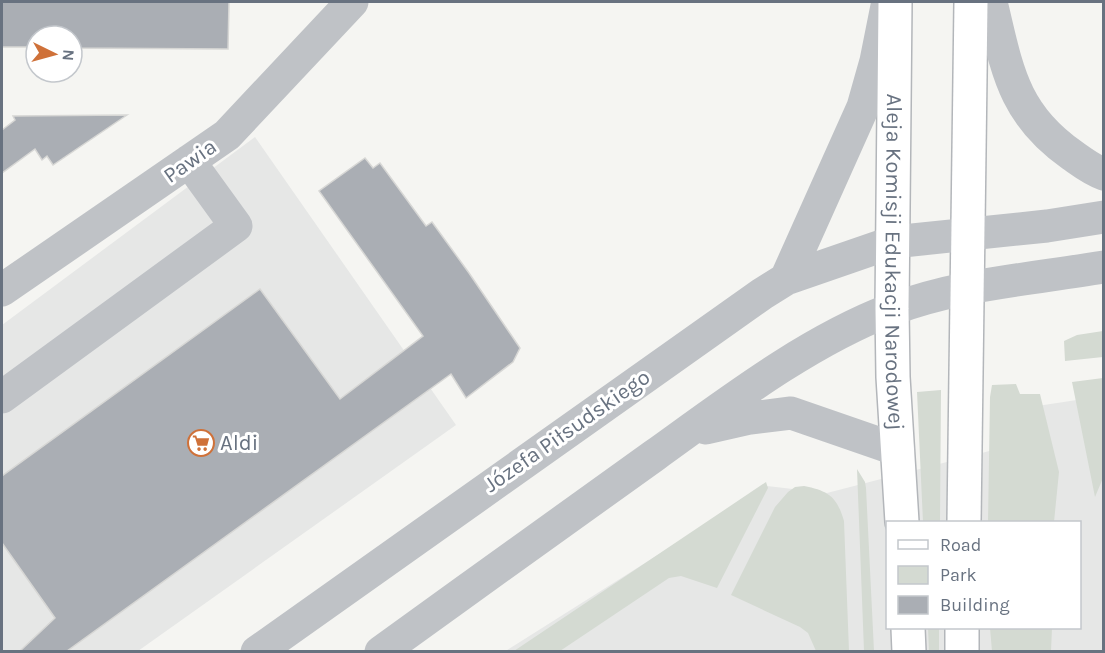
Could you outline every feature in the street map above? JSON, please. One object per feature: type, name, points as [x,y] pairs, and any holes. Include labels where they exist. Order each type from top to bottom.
[{"type":"main road","name":"Aleja Komisji Edukacji Narodowej","points":[[894,2],[893,377],[902,521]]},
{"type":"main road","points":[[964,521],[971,2]]},
{"type":"main road","points":[[908,629],[909,651]]},
{"type":"main road","points":[[962,629],[962,651]]},
{"type":"street","name":"Pawia","points":[[2,290],[227,135],[352,2]]},
{"type":"street","points":[[786,279],[863,107],[876,61],[887,2]]},
{"type":"street","points":[[991,2],[1009,75],[1030,117],[1066,150],[1097,172],[1104,174]]},
{"type":"street","points":[[2,397],[236,226],[189,161]]},
{"type":"street","name":"Józefa Piłsudskiego","points":[[257,651],[786,279],[893,242],[1047,226],[1104,217]]},
{"type":"street","points":[[381,651],[687,432],[801,355],[855,324],[892,309],[967,288],[1104,267]]},
{"type":"street","points":[[687,432],[750,418],[790,413],[898,450]]},
{"type":"shaded area","points":[[255,137],[456,425],[138,651],[2,651],[2,325]]},
{"type":"shaded area","points":[[1103,396],[1103,651],[504,652],[767,486],[827,493],[1001,448],[1004,411]]},
{"type":"green space","points":[[1103,331],[1103,357],[1065,361],[1064,341],[1077,335]]},
{"type":"green space","points":[[1103,378],[1103,478],[1095,497],[1072,382]]},
{"type":"green space","points":[[1016,384],[1020,394],[1040,394],[1059,472],[1054,521],[988,521],[992,385]]},
{"type":"green space","points":[[941,390],[940,521],[923,521],[917,392]]},
{"type":"green space","points":[[857,469],[866,488],[874,651],[864,651]]},
{"type":"green space","points":[[766,482],[768,488],[717,588],[681,576],[669,578],[560,651],[514,651]]},
{"type":"green space","points":[[804,486],[820,490],[831,496],[844,521],[849,651],[816,651],[808,633],[800,627],[731,595],[775,507],[788,492],[795,487]]},
{"type":"green space","points":[[928,629],[939,629],[939,651],[929,651]]},
{"type":"green space","points":[[990,629],[1052,629],[1051,651],[992,651]]},
{"type":"building","points":[[2,2],[229,2],[228,49],[84,48],[84,24],[24,24],[24,47],[2,47]]},
{"type":"building","points":[[127,115],[53,165],[47,156],[42,160],[35,149],[2,173],[2,130],[15,120],[13,116]]},
{"type":"building","name":"Aldi","points":[[365,158],[373,168],[380,163],[426,226],[432,222],[469,273],[520,348],[513,362],[466,398],[451,374],[67,651],[20,651],[55,618],[2,543],[2,476],[260,289],[340,399],[423,336],[319,191]]},
{"type":"place","name":"Aldi","points":[[201,443]]}]
